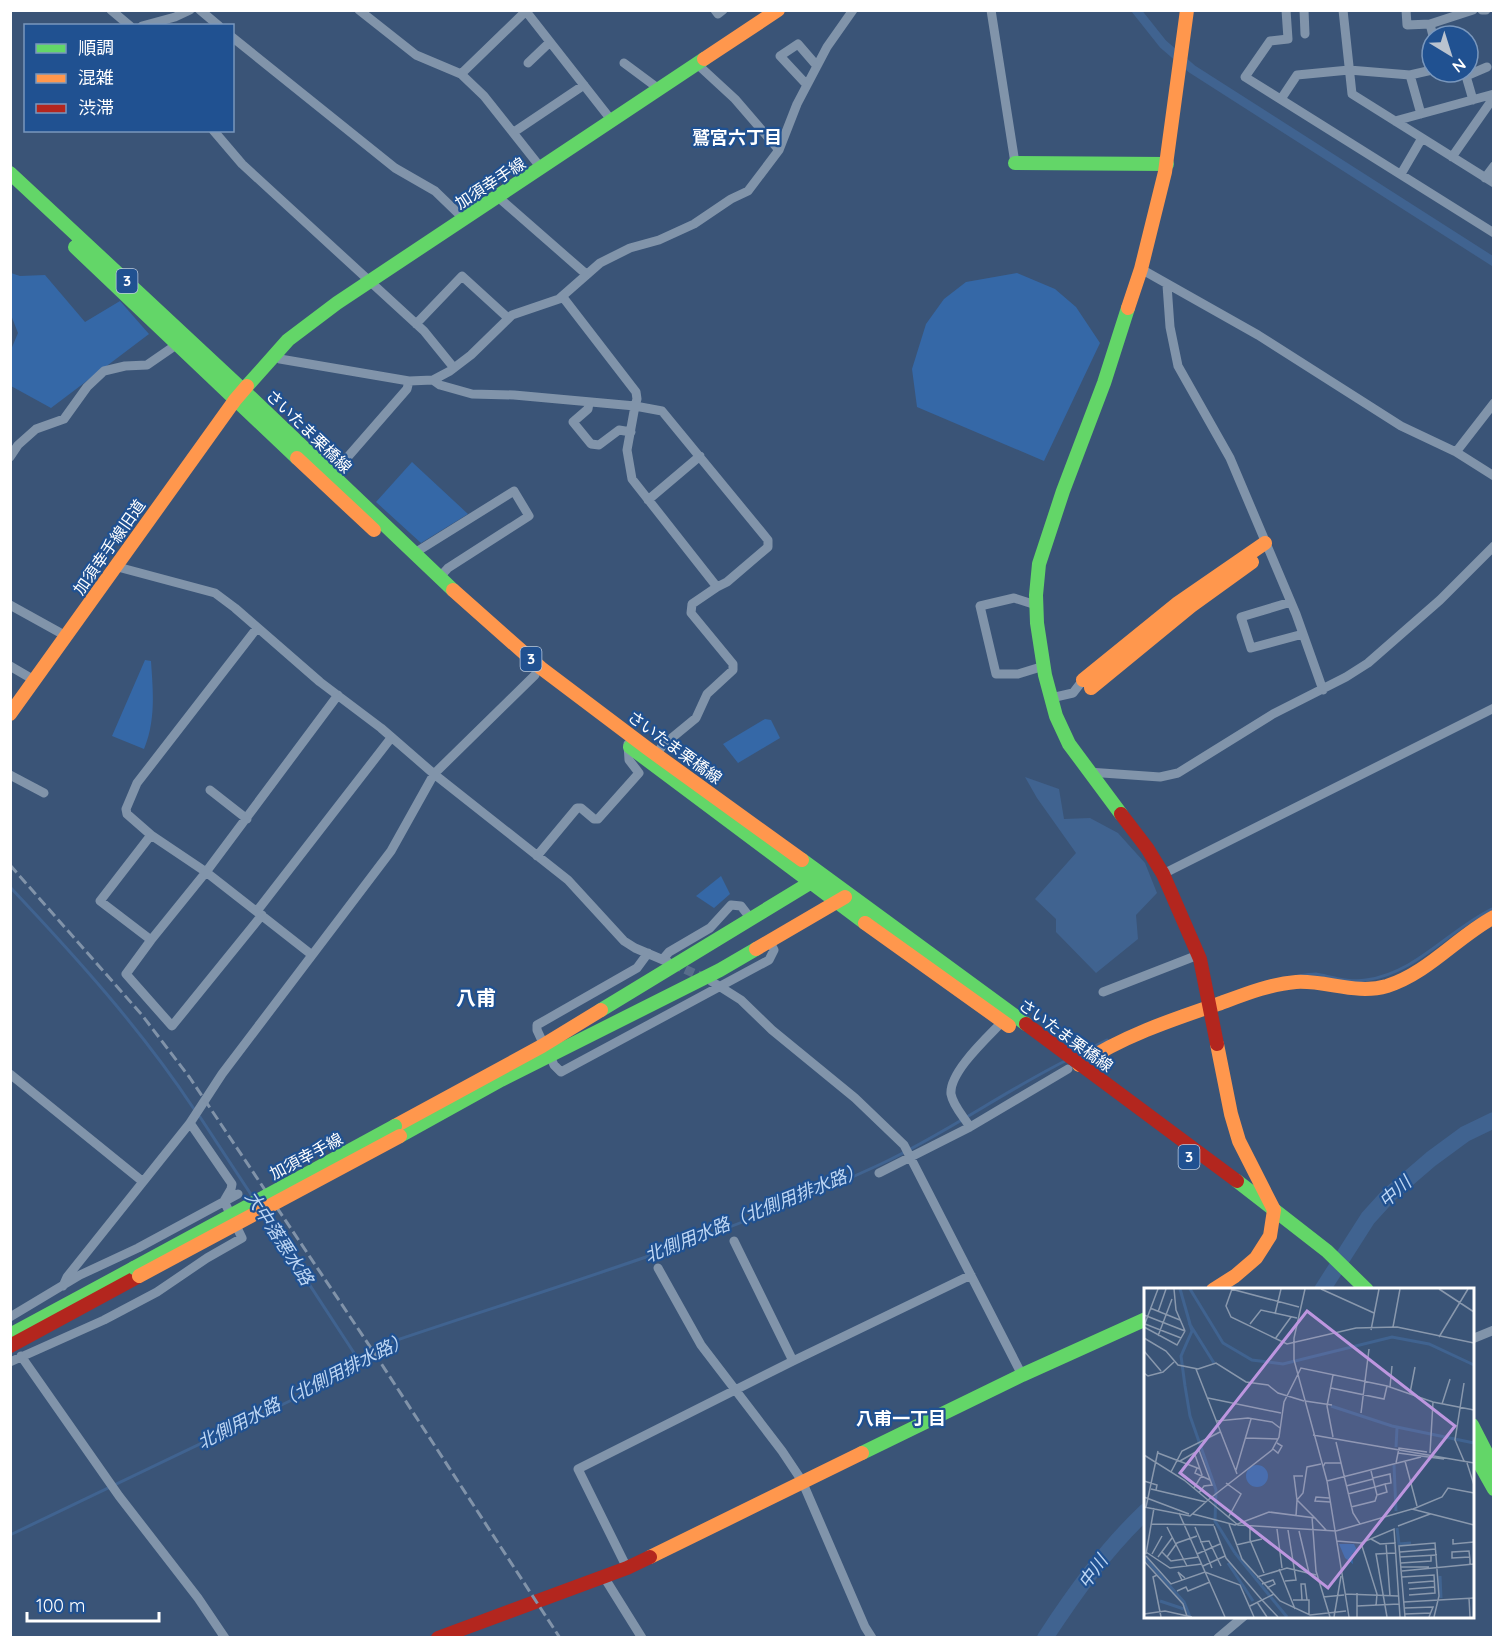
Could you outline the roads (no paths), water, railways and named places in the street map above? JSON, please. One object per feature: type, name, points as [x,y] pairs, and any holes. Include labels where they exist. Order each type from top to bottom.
[{"type":"main road","name":"加須幸手線","points":[[239,395],[274,354],[303,328],[778,10]]},
{"type":"main road","points":[[1188,10],[1167,164],[1141,269],[1104,383],[1063,491],[1039,564],[1036,605],[1044,666],[1056,716],[1069,744],[1088,772],[1147,848],[1164,874],[1198,955],[1231,1114],[1239,1141],[1274,1215],[1269,1237],[1259,1254],[1238,1276],[1217,1288]]},
{"type":"main road","points":[[1014,163],[1167,164]]},
{"type":"main road","name":"さいたま栗橋線","points":[[10,173],[451,602],[535,675],[630,741],[657,754],[849,894],[1068,1063],[1274,1215],[1361,1287]]},
{"type":"main road","name":"さいたま栗橋線","points":[[10,186],[176,345],[239,395],[332,475],[413,554],[541,668],[810,883],[1003,1022],[1068,1063]]},
{"type":"main road","name":"加須幸手線旧道","points":[[10,714],[114,566],[239,395]]},
{"type":"main road","points":[[1087,684],[1178,603],[1219,573],[1267,547]]},
{"type":"main road","points":[[547,1050],[822,875]]},
{"type":"main road","points":[[547,1050],[720,970],[849,894]]},
{"type":"main road","points":[[1068,1063],[1208,1003],[1279,984],[1301,982],[1347,988],[1386,987],[1404,978],[1494,916]]},
{"type":"main road","name":"加須幸手線","points":[[10,1335],[136,1272],[397,1131],[522,1057],[547,1050]]},
{"type":"main road","name":"加須幸手線","points":[[397,1131],[501,1080],[547,1050]]},
{"type":"main road","name":"加須幸手線","points":[[10,1346],[136,1272]]},
{"type":"main road","points":[[445,1636],[627,1568],[1022,1374],[1144,1320]]},
{"type":"main road","points":[[1474,1427],[1494,1468]]},
{"type":"main road","points":[[1474,1452],[1494,1489]]},
{"type":"street","points":[[111,10],[128,24]]},
{"type":"street","points":[[149,24],[190,10]]},
{"type":"street","points":[[200,10],[217,24]]},
{"type":"street","points":[[359,10],[416,56],[446,66],[461,74],[484,96],[541,168]]},
{"type":"street","points":[[715,10],[718,14],[723,10]]},
{"type":"street","points":[[274,354],[280,359],[409,381],[433,380],[454,368],[471,355],[508,318],[520,311],[554,301],[600,263],[630,248],[659,240],[694,224],[748,190],[779,150],[797,104],[827,47],[853,10]]},
{"type":"street","points":[[991,10],[1014,163]]},
{"type":"street","points":[[1286,10],[1288,39],[1270,41],[1245,77],[1494,233]]},
{"type":"street","points":[[1304,10],[1305,34]]},
{"type":"street","points":[[1343,10],[1352,94],[1490,180],[1494,166]]},
{"type":"street","points":[[1406,10],[1407,25],[1420,24]]},
{"type":"street","points":[[1430,24],[1473,10]]},
{"type":"street","points":[[461,74],[525,11],[612,121]]},
{"type":"street","points":[[234,39],[395,168],[435,191],[464,219]]},
{"type":"street","points":[[528,63],[550,42]]},
{"type":"street","points":[[807,85],[780,56],[798,44],[817,66]]},
{"type":"street","points":[[624,63],[659,89]]},
{"type":"street","points":[[697,64],[735,99],[779,150]]},
{"type":"street","points":[[1473,99],[1466,76],[1488,67]]},
{"type":"street","points":[[1281,99],[1297,75],[1349,70],[1410,75],[1420,73]]},
{"type":"street","points":[[1410,75],[1421,114]]},
{"type":"street","points":[[514,132],[584,85]]},
{"type":"street","points":[[1395,121],[1473,99],[1494,96]]},
{"type":"street","points":[[1452,157],[1494,96]]},
{"type":"street","points":[[215,132],[242,164],[416,324],[454,368]]},
{"type":"street","points":[[1401,174],[1422,138]]},
{"type":"street","points":[[498,197],[586,274]]},
{"type":"street","points":[[1141,269],[1258,335],[1401,426],[1456,452],[1494,476]]},
{"type":"street","points":[[416,324],[462,276],[508,318]]},
{"type":"street","points":[[1167,285],[1170,327],[1178,366],[1230,458],[1291,602],[1323,690]]},
{"type":"street","points":[[562,296],[636,392],[637,399],[627,450],[632,479],[717,587]]},
{"type":"street","points":[[10,457],[14,442],[36,429],[64,419],[87,387],[104,371],[125,366],[147,365],[176,345]]},
{"type":"street","points":[[433,380],[440,385],[472,393],[635,406],[662,411],[768,540],[768,547],[727,582],[692,604],[692,612],[733,664],[733,670],[707,694],[696,718],[662,746],[657,754]]},
{"type":"street","points":[[332,475],[407,389],[409,381]]},
{"type":"street","points":[[589,403],[588,409],[573,422],[591,444],[599,445],[619,430],[630,432]]},
{"type":"street","points":[[1456,452],[1494,403]]},
{"type":"street","points":[[648,500],[700,456]]},
{"type":"street","points":[[413,554],[514,491],[529,516],[448,568],[439,578]]},
{"type":"street","points":[[1088,772],[1160,777],[1179,773],[1273,714],[1323,690],[1368,663],[1440,600],[1494,546]]},
{"type":"street","points":[[114,566],[215,593],[320,682],[568,880],[624,941],[635,948],[666,960],[669,952],[710,928],[731,905],[741,906],[751,919]]},
{"type":"street","points":[[1036,605],[1014,598],[980,606],[996,674],[1018,674],[1044,666]]},
{"type":"street","points":[[1291,602],[1241,617],[1251,648],[1303,634]]},
{"type":"street","points":[[10,605],[66,636]]},
{"type":"street","points":[[257,628],[137,783],[126,809],[127,814],[151,835],[206,872],[312,955]]},
{"type":"street","points":[[10,666],[34,680]]},
{"type":"street","points":[[63,1286],[67,1277],[190,1123],[222,1074],[391,851],[434,774],[535,675]]},
{"type":"street","points":[[1051,698],[1073,693],[1087,684]]},
{"type":"street","points":[[338,695],[247,819],[126,974],[172,1026],[391,738]]},
{"type":"street","points":[[1164,874],[1494,708]]},
{"type":"street","points":[[537,856],[578,807],[594,819],[598,819],[639,773],[629,759],[630,741]]},
{"type":"street","points":[[10,775],[44,793]]},
{"type":"street","points":[[210,790],[247,819]]},
{"type":"street","points":[[151,835],[100,901],[152,940]]},
{"type":"street","points":[[648,953],[637,968],[537,1025],[537,1030],[554,1065],[561,1072],[769,960],[774,950],[770,942]]},
{"type":"street","points":[[1103,992],[1198,955]]},
{"type":"street","points":[[711,981],[721,985],[741,1000],[772,1030],[855,1098],[908,1152],[1022,1374]]},
{"type":"street","points":[[970,1126],[956,1107],[951,1095],[952,1085],[965,1062],[1003,1022]]},
{"type":"street","points":[[879,1173],[908,1152],[970,1126],[1068,1063]]},
{"type":"street","points":[[10,1074],[142,1181]]},
{"type":"street","points":[[190,1123],[232,1184],[224,1201]]},
{"type":"street","points":[[10,1317],[80,1275],[138,1248],[238,1194]]},
{"type":"street","points":[[10,1362],[104,1320],[158,1292],[207,1258],[240,1241],[241,1236],[224,1201]]},
{"type":"street","points":[[734,1242],[793,1361]]},
{"type":"street","points":[[658,1268],[701,1345],[782,1451],[802,1481],[865,1627],[872,1638]]},
{"type":"street","points":[[627,1568],[578,1469],[971,1275]]},
{"type":"street","points":[[1474,1339],[1494,1330]]},
{"type":"street","points":[[21,1356],[118,1496],[198,1598],[225,1638]]},
{"type":"street","points":[[604,1577],[642,1638]]},
{"type":"street","points":[[1218,1638],[1243,1618]]},
{"type":"waterway","points":[[1136,10],[1163,44],[1192,69],[1494,262]]},
{"type":"waterway","name":"大中落悪水路","points":[[10,887],[107,994],[174,1079],[194,1109]]},
{"type":"waterway","name":"北側用水路（北側用排水路）","points":[[1298,976],[1316,974],[1354,981],[1384,976],[1417,960],[1462,927],[1494,908]]},
{"type":"waterway","name":"北側用水路（北側用排水路）","points":[[1075,1056],[1107,1040]]},
{"type":"waterway","name":"北側用水路（北側用排水路）","points":[[10,1535],[294,1399],[358,1359],[394,1341],[701,1238],[822,1190],[905,1152],[1067,1060]]},
{"type":"waterway","name":"大中落悪水路","points":[[200,1117],[254,1199]]},
{"type":"waterway","name":"中川","points":[[1323,1288],[1368,1218],[1388,1196],[1431,1159],[1465,1134],[1494,1120]]},
{"type":"waterway","name":"大中落悪水路","points":[[264,1215],[358,1359]]},
{"type":"waterway","name":"中川","points":[[1045,1638],[1092,1572],[1144,1513]]},
{"type":"tunnel","points":[[673,964],[707,979]]},
{"type":"railway","points":[[10,865],[142,1015],[190,1078],[375,1354],[560,1638]]},
{"type":"district","name":"鷲宮六丁目","points":[[737,138]]},
{"type":"district","name":"八甫","points":[[476,998]]},
{"type":"district","name":"八甫一丁目","points":[[901,1419]]}]
